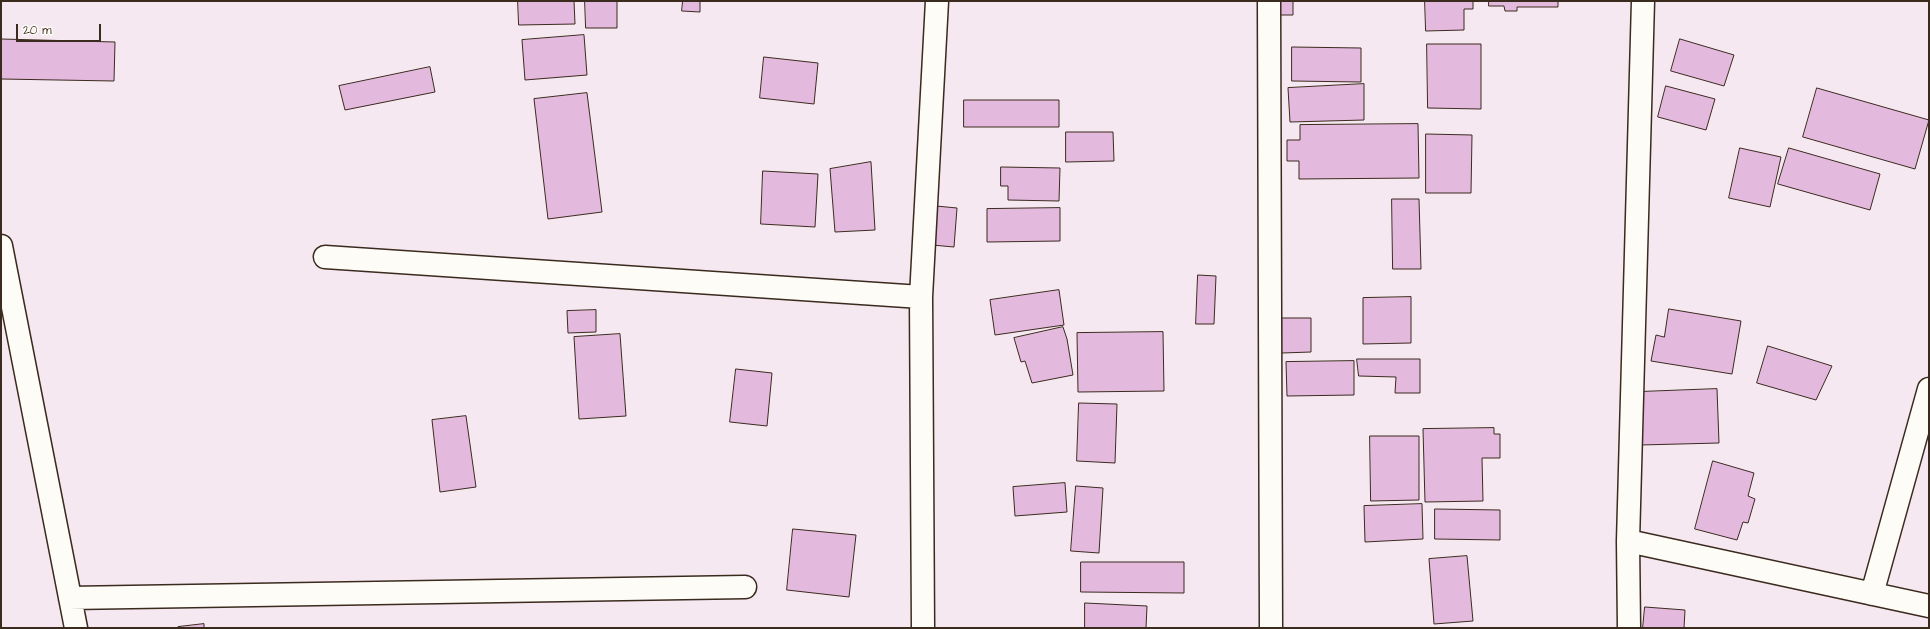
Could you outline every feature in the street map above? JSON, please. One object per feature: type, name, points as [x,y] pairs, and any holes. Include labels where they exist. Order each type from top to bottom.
[{"type":"street","points":[[923,628],[921,297],[937,1]]},
{"type":"street","points":[[1269,1],[1271,628]]},
{"type":"street","points":[[1629,628],[1628,540],[1643,1]]},
{"type":"street","points":[[1,246],[76,628]]},
{"type":"street","points":[[325,257],[921,297]]},
{"type":"street","points":[[1872,594],[1929,389]]},
{"type":"street","points":[[1628,540],[1929,606]]},
{"type":"street","points":[[70,598],[746,587]]},
{"type":"building","points":[[518,1],[574,1],[575,24],[519,25]]},
{"type":"building","points":[[585,1],[617,1],[617,28],[586,28]]},
{"type":"building","points":[[683,1],[700,1],[700,12],[682,11]]},
{"type":"building","points":[[1276,1],[1293,1],[1293,15],[1276,15]]},
{"type":"building","points":[[1425,1],[1473,1],[1473,9],[1464,9],[1464,30],[1426,31]]},
{"type":"building","points":[[1489,1],[1558,1],[1558,7],[1517,7],[1517,11],[1505,11],[1504,6],[1489,6]]},
{"type":"building","points":[[584,35],[587,75],[525,80],[522,40]]},
{"type":"building","points":[[1,39],[115,42],[114,81],[1,79]]},
{"type":"building","points":[[1680,39],[1734,55],[1724,86],[1671,71]]},
{"type":"building","points":[[1427,44],[1481,44],[1481,109],[1428,108]]},
{"type":"building","points":[[1292,47],[1361,48],[1361,82],[1292,81]]},
{"type":"building","points":[[764,57],[818,63],[814,104],[760,98]]},
{"type":"building","points":[[430,67],[435,92],[345,110],[339,86]]},
{"type":"building","points":[[1364,84],[1364,120],[1290,122],[1288,88]]},
{"type":"building","points":[[1666,86],[1715,99],[1706,130],[1658,117]]},
{"type":"building","points":[[1817,88],[1929,120],[1915,169],[1803,137]]},
{"type":"building","points":[[587,93],[602,212],[548,219],[534,99]]},
{"type":"building","points":[[964,100],[1059,100],[1059,127],[964,127]]},
{"type":"building","points":[[1418,124],[1419,178],[1299,179],[1299,161],[1287,161],[1287,140],[1300,140],[1300,125]]},
{"type":"building","points":[[1066,132],[1113,132],[1114,161],[1066,162]]},
{"type":"building","points":[[1426,134],[1472,135],[1471,193],[1426,193]]},
{"type":"building","points":[[1740,148],[1781,157],[1770,207],[1729,198]]},
{"type":"building","points":[[1789,148],[1880,174],[1870,210],[1778,184]]},
{"type":"building","points":[[871,162],[875,230],[835,232],[830,169]]},
{"type":"building","points":[[1001,167],[1060,168],[1059,201],[1008,200],[1008,186],[1001,186]]},
{"type":"building","points":[[763,171],[818,174],[815,227],[761,224]]},
{"type":"building","points":[[1392,199],[1419,199],[1421,269],[1393,269]]},
{"type":"building","points":[[936,206],[957,208],[954,247],[932,245]]},
{"type":"building","points":[[1060,208],[1060,241],[987,242],[987,209]]},
{"type":"building","points":[[1198,275],[1216,276],[1214,324],[1196,324]]},
{"type":"building","points":[[1059,290],[1064,325],[995,335],[990,300]]},
{"type":"building","points":[[1411,297],[1411,343],[1363,344],[1363,298]]},
{"type":"building","points":[[1669,309],[1741,321],[1732,374],[1651,361],[1656,335],[1664,337]]},
{"type":"building","points":[[596,310],[596,332],[568,333],[567,311]]},
{"type":"building","points":[[1282,318],[1311,318],[1311,352],[1282,353]]},
{"type":"building","points":[[1063,327],[1067,339],[1073,375],[1032,383],[1025,361],[1021,362],[1014,338]]},
{"type":"building","points":[[1163,332],[1164,391],[1078,392],[1077,333]]},
{"type":"building","points":[[620,334],[626,416],[579,419],[574,337]]},
{"type":"building","points":[[1768,346],[1832,366],[1816,400],[1757,383]]},
{"type":"building","points":[[1357,359],[1420,359],[1420,393],[1395,393],[1396,377],[1359,376]]},
{"type":"building","points":[[1354,361],[1354,395],[1287,396],[1286,362]]},
{"type":"building","points":[[736,369],[772,373],[767,426],[730,422]]},
{"type":"building","points":[[1717,389],[1719,443],[1640,445],[1638,392]]},
{"type":"building","points":[[1079,403],[1117,404],[1115,463],[1077,461]]},
{"type":"building","points":[[466,416],[476,487],[440,492],[432,420]]},
{"type":"building","points":[[1494,428],[1494,434],[1500,434],[1500,458],[1482,458],[1483,501],[1425,502],[1423,429]]},
{"type":"building","points":[[1370,436],[1419,436],[1419,500],[1371,501]]},
{"type":"building","points":[[1713,461],[1754,473],[1748,496],[1755,499],[1748,523],[1743,522],[1737,540],[1695,529]]},
{"type":"building","points":[[1065,483],[1067,512],[1015,516],[1013,487]]},
{"type":"building","points":[[1076,486],[1103,488],[1099,553],[1071,551]]},
{"type":"building","points":[[1422,504],[1423,539],[1365,542],[1364,506]]},
{"type":"building","points":[[1435,509],[1500,510],[1500,540],[1435,539]]},
{"type":"building","points":[[793,529],[856,535],[849,597],[787,590]]},
{"type":"building","points":[[1467,556],[1473,621],[1434,624],[1429,559]]},
{"type":"building","points":[[1081,562],[1184,562],[1184,593],[1081,592]]},
{"type":"building","points":[[1085,603],[1147,606],[1146,628],[1085,628]]},
{"type":"building","points":[[1645,607],[1685,610],[1684,628],[1643,628]]},
{"type":"building","points":[[204,624],[204,628],[178,628],[178,627]]}]
